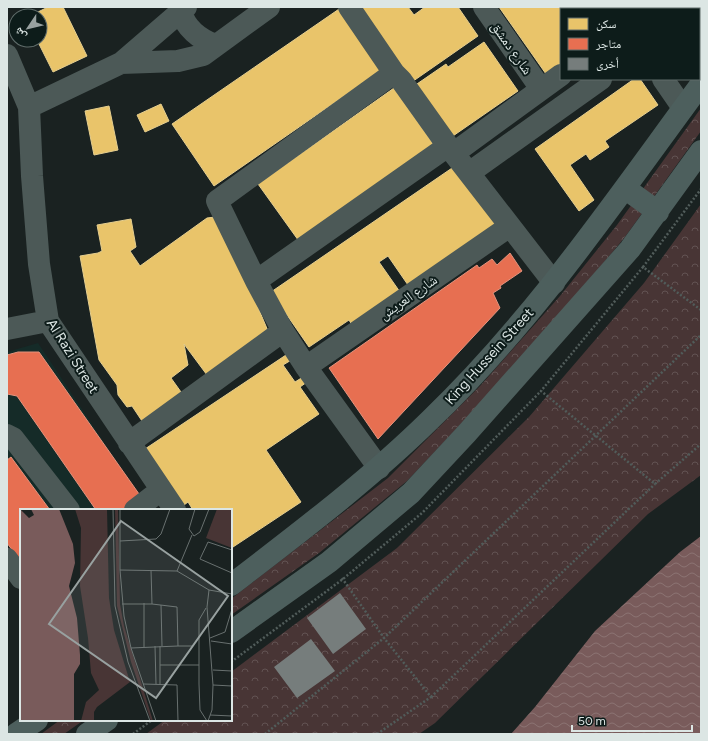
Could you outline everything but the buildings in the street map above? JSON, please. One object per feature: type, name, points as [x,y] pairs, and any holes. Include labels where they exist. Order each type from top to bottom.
[{"type":"highway","name":"King Hussein Street","points":[[232,584],[379,468],[433,418],[490,357],[554,283],[626,189],[701,84]]},
{"type":"highway","points":[[232,631],[329,562],[411,493],[532,360],[630,249],[698,159]]},
{"type":"highway","points":[[626,189],[658,212]]},
{"type":"highway","points":[[16,734],[36,721]]},
{"type":"highway","points":[[87,734],[106,721]]},
{"type":"street","points":[[121,63],[178,61],[203,55],[269,7]]},
{"type":"street","points":[[349,7],[394,73],[402,80],[451,149],[554,283]]},
{"type":"street","name":"شارع دمشق","points":[[484,7],[541,89]]},
{"type":"street","points":[[7,55],[29,107],[121,63],[183,9],[188,26],[193,32],[215,45]]},
{"type":"street","points":[[379,468],[306,368],[283,331],[256,281],[217,201],[394,73]]},
{"type":"street","points":[[256,281],[560,76]]},
{"type":"street","points":[[470,174],[600,80]]},
{"type":"street","points":[[664,80],[683,108]]},
{"type":"street","name":"Al Razi Street","points":[[29,107],[32,176],[39,264],[48,321],[174,509]]},
{"type":"street","name":"شارع العريش","points":[[306,368],[510,226]]},
{"type":"street","points":[[7,329],[48,321]]},
{"type":"street","points":[[130,443],[283,331]]},
{"type":"street","points":[[7,435],[13,438],[68,509]]},
{"type":"street","points":[[136,509],[161,490]]},
{"type":"street","points":[[7,559],[20,577]]},
{"type":"path","points":[[655,484],[541,391],[643,267],[701,189]]},
{"type":"path","points":[[643,267],[701,310]]},
{"type":"path","points":[[265,734],[384,638],[701,335]]},
{"type":"path","points":[[377,734],[431,697],[655,484],[701,444]]},
{"type":"path","points":[[329,562],[384,638],[431,697]]},
{"type":"path","points":[[133,734],[151,721]]},
{"type":"shaded area","points":[[38,343],[148,509],[20,509],[20,512],[7,536],[7,352]]},
{"type":"green space","points":[[701,108],[701,131],[625,237],[513,369],[407,481],[319,553],[232,614],[232,598],[388,478],[480,386],[560,296],[617,225]]},
{"type":"green space","points":[[701,204],[701,475],[648,514],[435,723],[419,734],[146,734],[164,721],[232,721],[232,671],[397,548],[529,417],[644,283]]},
{"type":"green space","points":[[59,721],[83,721],[64,734],[41,734]]},
{"type":"water","points":[[701,536],[701,734],[511,734],[535,707],[595,631],[680,552]]}]
